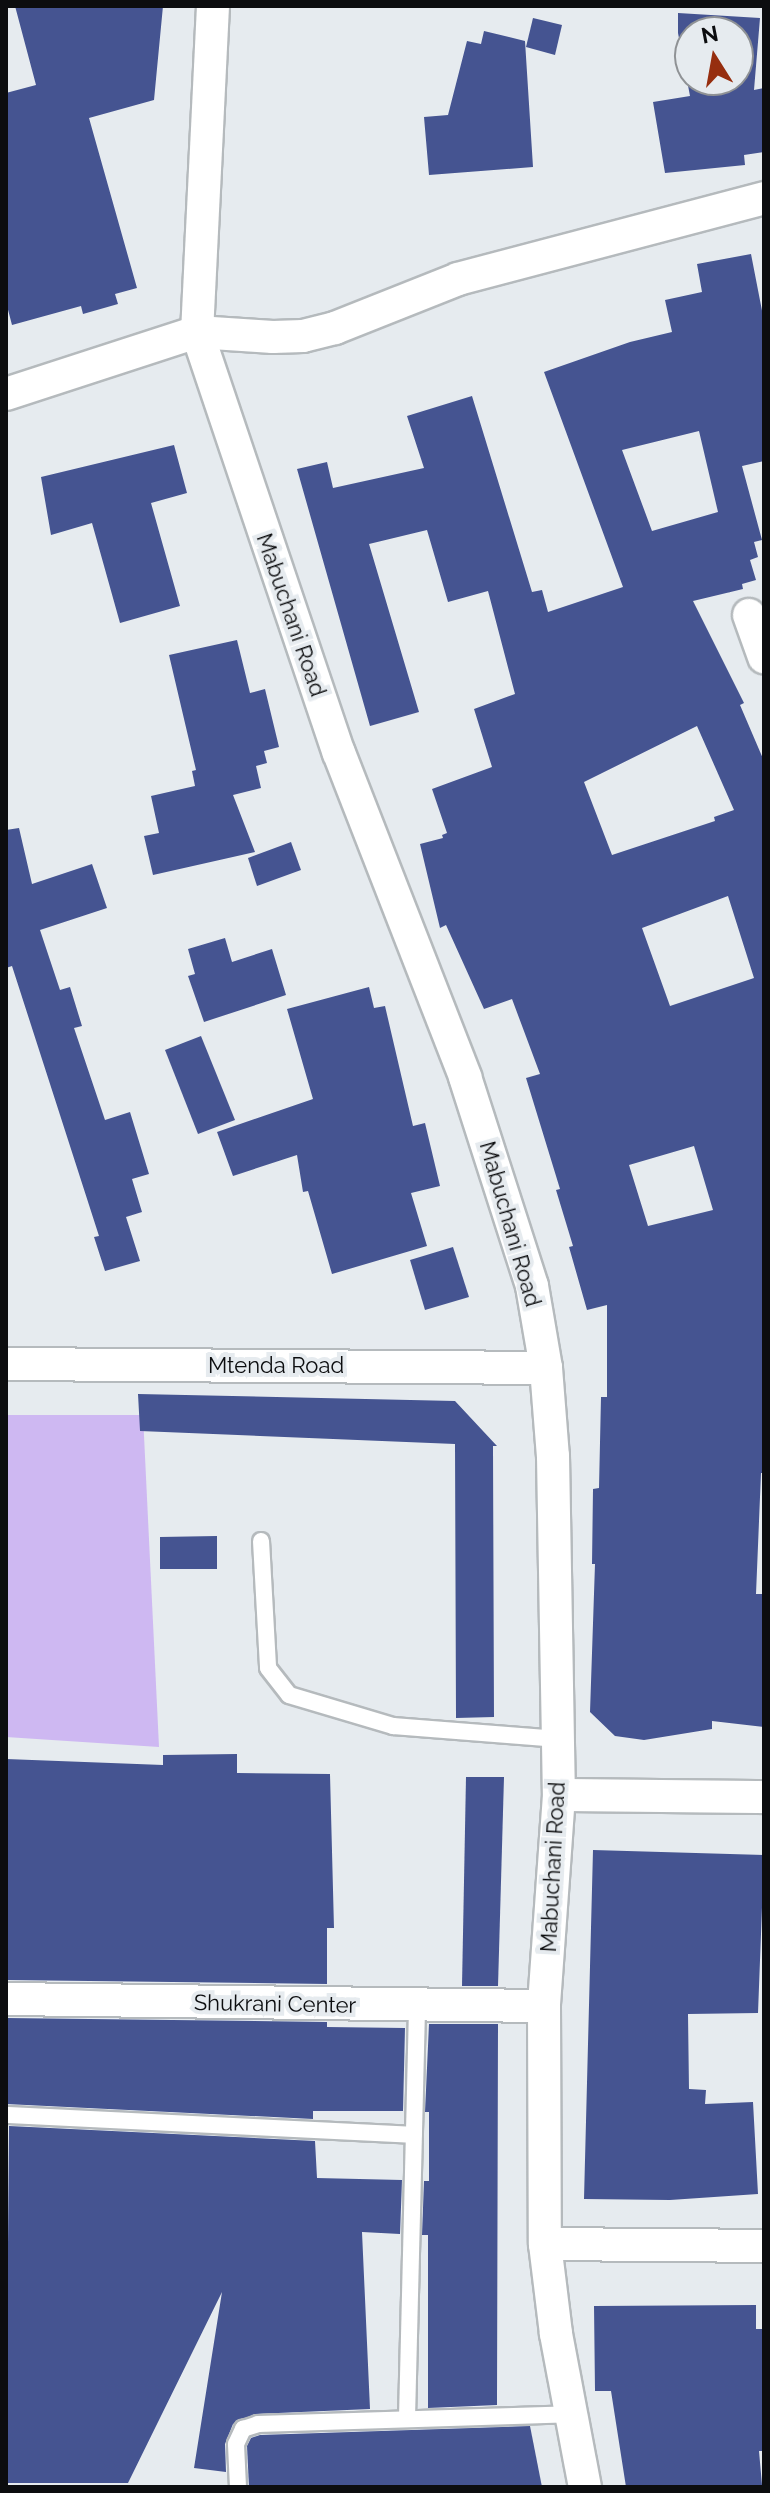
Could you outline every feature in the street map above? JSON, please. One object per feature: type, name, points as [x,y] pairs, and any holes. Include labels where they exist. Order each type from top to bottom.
[{"type":"street","name":"Mabuchani Road","points":[[213,6],[197,332],[339,753],[465,1077],[532,1286],[546,1368],[553,1456],[559,1795],[544,2006],[545,2244],[570,2414],[585,2487]]},
{"type":"street","points":[[6,394],[197,332],[273,337],[325,331],[458,279],[764,198]]},
{"type":"street","points":[[749,615],[764,657]]},
{"type":"street","name":"Mtenda Road","points":[[6,1364],[546,1368]]},
{"type":"street","points":[[559,1795],[764,1797]]},
{"type":"street","name":"Shukrani Center","points":[[6,1999],[544,2006]]},
{"type":"street","points":[[545,2244],[764,2246]]},
{"type":"lane","points":[[261,1541],[268,1668],[289,1695],[393,1726],[558,1739]]},
{"type":"lane","points":[[407,2418],[417,2006]]},
{"type":"lane","points":[[6,2115],[414,2135]]},
{"type":"lane","points":[[238,2487],[236,2444],[243,2429],[258,2424],[570,2414]]},
{"type":"shaded area","points":[[6,1415],[143,1415],[159,1747],[6,1737]]},
{"type":"building","points":[[15,6],[163,6],[154,100],[89,118],[137,288],[115,294],[118,304],[83,314],[81,306],[12,325],[6,302],[6,93],[36,85]]},
{"type":"building","points":[[678,13],[727,16],[678,16]]},
{"type":"building","points":[[533,18],[562,25],[555,55],[526,47]]},
{"type":"building","points":[[754,18],[760,18],[754,90]]},
{"type":"building","points":[[484,31],[525,41],[533,167],[429,175],[424,117],[448,115],[467,41],[481,44]]},
{"type":"building","points":[[764,88],[764,152],[744,155],[745,165],[665,173],[653,102],[690,96],[754,96],[754,90]]},
{"type":"building","points":[[751,254],[764,321],[764,461],[742,466],[762,540],[754,542],[758,557],[750,560],[756,580],[742,584],[743,589],[693,601],[744,703],[740,705],[764,761],[764,1473],[761,1473],[756,1594],[764,1594],[764,1727],[712,1721],[712,1729],[644,1740],[615,1736],[590,1712],[595,1564],[592,1564],[593,1489],[599,1488],[601,1397],[607,1397],[607,1305],[587,1310],[569,1247],[573,1246],[556,1190],[560,1189],[526,1078],[540,1074],[512,999],[484,1009],[446,925],[440,928],[420,844],[443,838],[442,835],[447,833],[432,789],[492,767],[474,709],[515,694],[488,591],[448,602],[427,530],[369,544],[419,712],[370,726],[297,469],[327,462],[333,488],[424,468],[407,416],[472,396],[532,592],[542,590],[548,612],[623,587],[544,372],[630,342],[672,332],[665,300],[702,292],[697,264]],"holes":[[[699,431],[718,512],[652,531],[622,450]],[[697,726],[734,810],[714,817],[715,821],[612,855],[584,782]],[[728,896],[754,978],[670,1006],[642,928]],[[694,1146],[713,1210],[648,1226],[629,1165]]]},
{"type":"building","points":[[174,445],[187,493],[151,503],[180,606],[120,623],[92,523],[51,535],[41,477]]},
{"type":"building","points":[[237,640],[250,693],[265,689],[279,747],[264,751],[267,763],[256,766],[261,788],[233,795],[255,852],[153,875],[144,836],[159,833],[151,796],[195,786],[192,771],[196,770],[169,655]]},
{"type":"building","points":[[19,828],[32,884],[92,864],[107,908],[40,930],[60,990],[70,987],[82,1026],[74,1028],[105,1120],[130,1112],[149,1174],[132,1179],[142,1212],[126,1217],[140,1261],[105,1271],[94,1237],[99,1236],[12,966],[6,968],[6,830]]},
{"type":"building","points":[[291,842],[301,870],[257,886],[248,858]]},
{"type":"building","points":[[225,938],[232,962],[272,949],[286,995],[204,1022],[188,976],[195,974],[188,949]]},
{"type":"building","points":[[369,987],[374,1008],[385,1006],[413,1126],[425,1123],[440,1186],[411,1193],[427,1246],[332,1274],[308,1191],[303,1192],[297,1155],[233,1176],[217,1132],[313,1099],[287,1009]]},
{"type":"building","points":[[201,1036],[235,1120],[198,1134],[165,1050]]},
{"type":"building","points":[[453,1247],[469,1297],[425,1310],[410,1260]]},
{"type":"building","points":[[138,1394],[455,1401],[497,1446],[493,1446],[494,1717],[456,1718],[455,1444],[140,1431]]},
{"type":"building","points":[[217,1536],[217,1569],[160,1569],[160,1537]]},
{"type":"building","points":[[237,1754],[237,1773],[330,1774],[334,1928],[327,1928],[327,1984],[6,1980],[6,1759],[163,1765],[163,1755]]},
{"type":"building","points":[[466,1777],[504,1777],[498,1986],[462,1986]]},
{"type":"building","points":[[593,1850],[764,1855],[758,2013],[688,2014],[689,2089],[706,2090],[705,2104],[753,2102],[758,2194],[670,2200],[584,2199]]},
{"type":"building","points":[[6,2018],[327,2022],[327,2027],[405,2028],[403,2111],[313,2111],[313,2119],[6,2104]]},
{"type":"building","points":[[429,2024],[498,2024],[497,2405],[428,2408],[428,2235],[422,2235],[424,2181],[429,2181],[429,2112],[425,2112]]},
{"type":"building","points":[[9,2126],[315,2141],[317,2178],[402,2180],[400,2234],[362,2232],[370,2409],[255,2414],[233,2424],[225,2444],[226,2472],[194,2468],[222,2292],[128,2483],[6,2483]]},
{"type":"building","points":[[756,2305],[756,2329],[764,2329],[764,2451],[759,2451],[762,2485],[626,2487],[611,2391],[595,2391],[594,2306]]},
{"type":"building","points":[[530,2426],[542,2487],[249,2487],[247,2446],[251,2438],[260,2435]]}]
